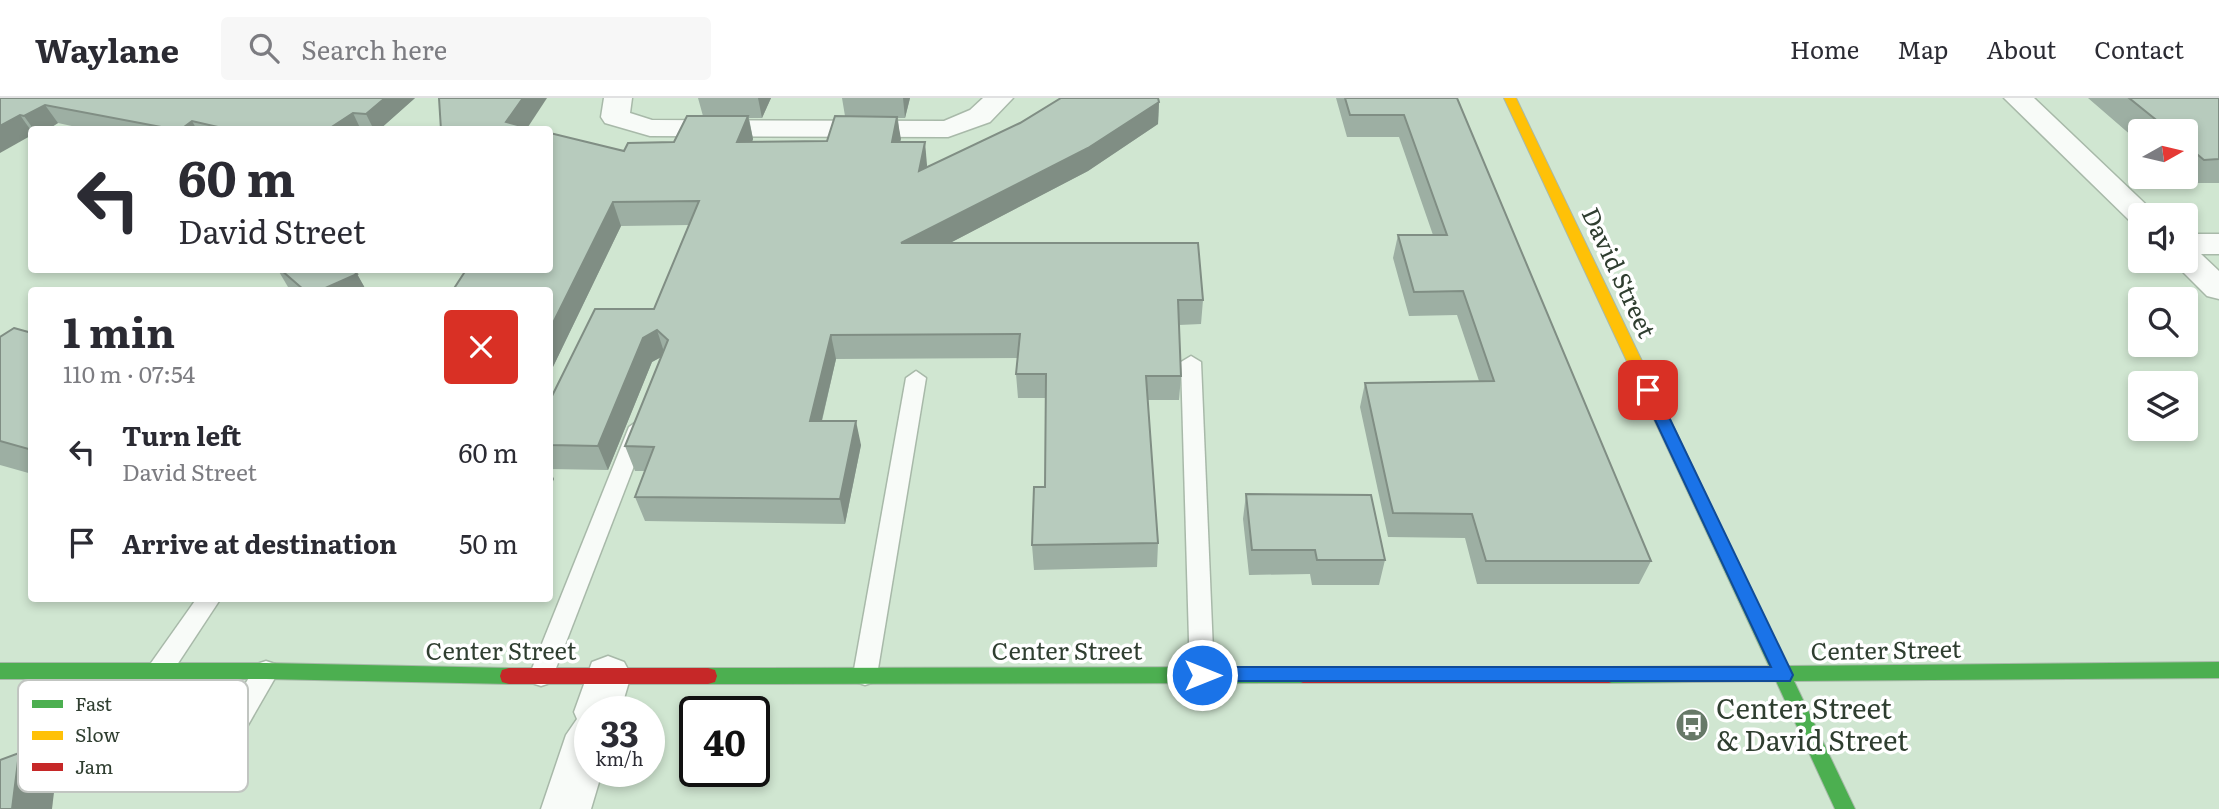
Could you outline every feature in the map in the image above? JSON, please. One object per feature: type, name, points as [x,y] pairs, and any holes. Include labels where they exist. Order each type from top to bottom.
[{"type":"street","name":"David Street","points":[[1510,98],[1845,809]]},
{"type":"street","points":[[2018,98],[2128,203]]},
{"type":"street","points":[[616,107],[650,128],[948,129],[989,107]]},
{"type":"street","points":[[2198,244],[2219,244]]},
{"type":"street","points":[[2198,269],[2219,289]]},
{"type":"street","name":"Center Street","points":[[0,671],[160,670],[541,676],[602,694],[865,676],[1784,675],[2219,670]]},
{"type":"street","points":[[566,809],[574,784]]},
{"type":"lane","points":[[1191,362],[1202,675]]},
{"type":"lane","points":[[865,676],[916,378]]},
{"type":"lane","points":[[541,676],[649,401]]},
{"type":"lane","points":[[160,670],[207,602]]},
{"type":"lane","points":[[248,702],[266,671]]},
{"type":"building","points":[[0,98],[385,98],[366,114],[353,113],[333,126],[214,126],[192,121],[185,126],[156,126],[45,105],[0,126]]},
{"type":"building","points":[[439,98],[523,98],[506,122],[521,126],[441,126]]},
{"type":"building","points":[[1061,98],[1158,98],[1159,102],[1088,148],[901,243],[1198,243],[1203,300],[1178,300],[1181,376],[1146,376],[1158,543],[1032,545],[1034,487],[1045,487],[1046,374],[1016,374],[1020,334],[831,335],[810,421],[856,421],[840,499],[635,497],[654,447],[625,446],[668,340],[657,330],[643,338],[598,446],[553,445],[553,394],[595,309],[654,309],[699,201],[613,202],[553,323],[553,287],[455,287],[464,273],[553,273],[553,134],[624,151],[628,143],[674,142],[687,116],[748,116],[737,142],[827,141],[835,116],[897,117],[892,142],[925,142],[919,171],[1020,123]]},
{"type":"building","points":[[1345,98],[1457,98],[1651,561],[1486,561],[1472,514],[1393,513],[1365,383],[1494,381],[1463,291],[1414,292],[1398,235],[1447,235],[1404,115],[1350,115]]},
{"type":"building","points":[[2129,98],[2219,98],[2219,159],[2204,160],[2198,155],[2198,119],[2155,119]]},
{"type":"building","points":[[284,273],[357,274],[328,287],[301,287]]},
{"type":"building","points":[[14,328],[28,332],[28,449],[0,441],[0,337]]},
{"type":"building","points":[[1246,494],[1371,495],[1385,560],[1317,560],[1315,550],[1252,550]]},
{"type":"building","points":[[18,753],[12,809],[0,809],[0,760]]},
{"type":"traffic: fast","points":[[1667,430],[1845,809]]},
{"type":"traffic: fast","points":[[1609,675],[2219,670]]},
{"type":"traffic: fast","points":[[0,671],[266,671],[509,676]]},
{"type":"traffic: fast","points":[[708,676],[1303,675]]},
{"type":"traffic: slow","points":[[1510,98],[1667,430]]},
{"type":"traffic: jam","points":[[1303,675],[1609,675]]},
{"type":"traffic: jam","points":[[509,676],[708,676]]},
{"type":"place","name":"Center Street & David Street","points":[[1692,725]]},
{"type":"route","points":[[1202,675],[1784,675],[1648,390]]}]
